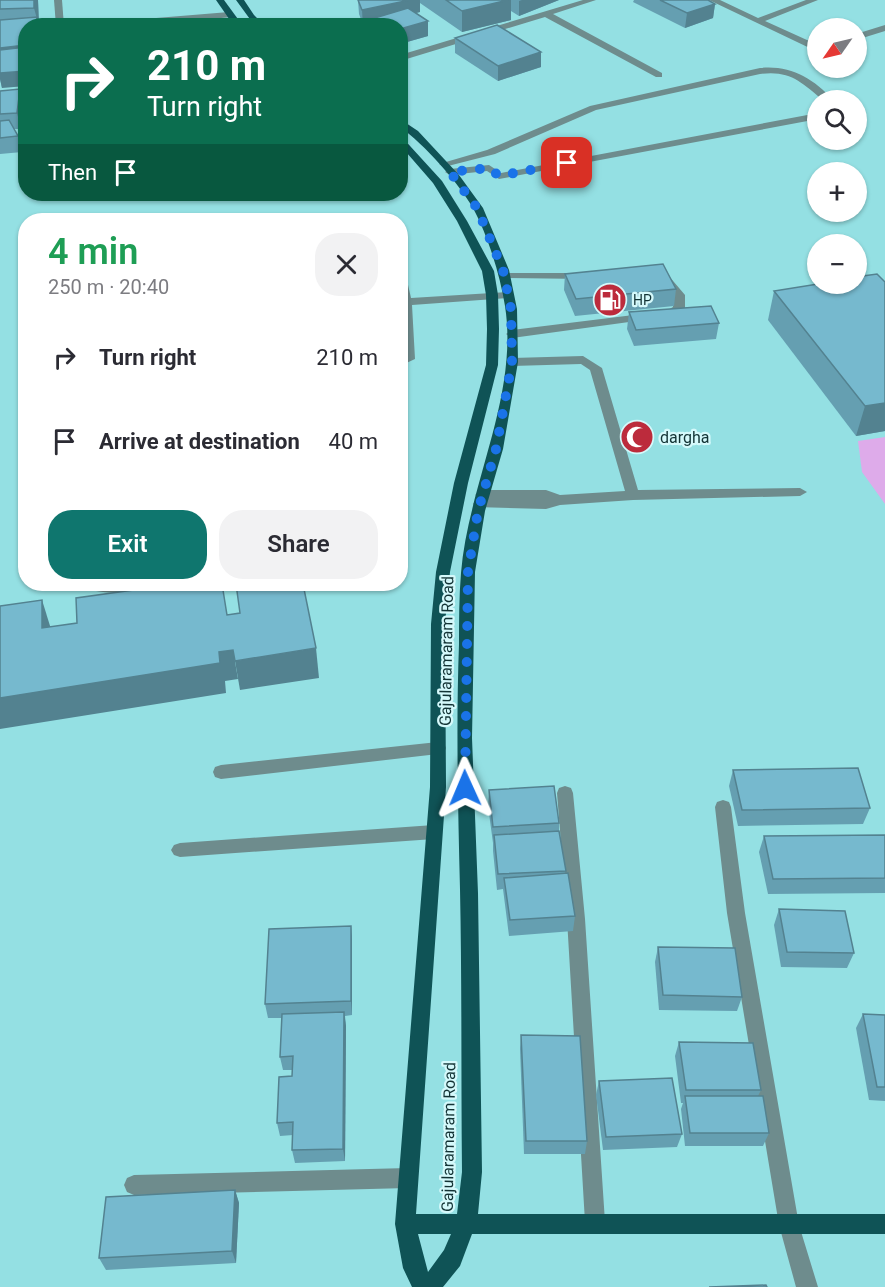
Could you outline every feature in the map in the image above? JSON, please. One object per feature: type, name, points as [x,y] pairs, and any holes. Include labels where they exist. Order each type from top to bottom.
[{"type":"main road","points":[[220,0],[232,18]]},
{"type":"main road","points":[[240,0],[252,18]]},
{"type":"main road","name":"Gajularamaram Road","points":[[408,128],[447,168],[477,208],[505,276],[512,334],[512,363],[496,449],[481,499],[468,572],[464,738],[469,893],[472,1172],[467,1222],[452,1258],[430,1287]]},
{"type":"main road","name":"Gajularamaram Road","points":[[408,147],[437,181],[462,221],[488,271],[492,295],[492,365],[460,483],[443,572],[438,624],[438,748],[434,832],[405,1224],[414,1268],[424,1287]]},
{"type":"main road","name":"Gajularamaram Road","points":[[405,1224],[467,1222],[885,1224]]},
{"type":"street","points":[[58,0],[59,18]]},
{"type":"street","points":[[408,56],[591,0]]},
{"type":"street","points":[[713,0],[807,44]]},
{"type":"street","points":[[759,20],[814,0]]},
{"type":"street","points":[[546,14],[659,75]]},
{"type":"street","points":[[193,18],[229,15]]},
{"type":"street","points":[[867,34],[885,28]]},
{"type":"street","points":[[447,168],[593,108],[760,70],[785,69],[794,73],[815,90]]},
{"type":"street","points":[[0,96],[18,94]]},
{"type":"street","points":[[447,168],[489,168],[499,176],[807,119]]},
{"type":"street","points":[[473,158],[483,169]]},
{"type":"street","points":[[512,334],[669,314],[679,309],[679,295],[675,288],[664,277],[648,274]]},
{"type":"street","points":[[505,276],[603,276]]},
{"type":"street","points":[[408,306],[508,295]]},
{"type":"street","points":[[512,363],[583,360],[596,368],[633,495]]},
{"type":"street","points":[[481,499],[546,495],[559,500],[633,495],[800,492]]},
{"type":"street","points":[[221,772],[438,748]]},
{"type":"street","points":[[565,793],[576,919],[595,1222]]},
{"type":"street","points":[[723,807],[736,912],[789,1225],[807,1287]]},
{"type":"street","points":[[180,850],[434,832]]},
{"type":"street","points":[[134,1185],[408,1178]]},
{"type":"shaded area","points":[[885,437],[885,504],[862,472],[858,441]]},
{"type":"building","points":[[0,0],[34,0],[34,8],[0,9]]},
{"type":"building","points":[[358,0],[410,0],[362,10]]},
{"type":"building","points":[[446,0],[508,0],[462,11]]},
{"type":"building","points":[[660,0],[708,0],[715,4],[687,13]]},
{"type":"building","points":[[408,8],[428,21],[408,27],[408,18],[375,18]]},
{"type":"building","points":[[18,19],[18,46],[0,48],[0,20]]},
{"type":"building","points":[[497,25],[541,52],[498,66],[455,38]]},
{"type":"building","points":[[18,48],[18,72],[0,73],[0,50]]},
{"type":"building","points":[[18,89],[17,113],[0,114],[0,91]]},
{"type":"building","points":[[9,120],[18,136],[0,138],[0,121]]},
{"type":"building","points":[[663,264],[676,289],[576,299],[565,274]]},
{"type":"building","points":[[877,274],[885,282],[885,403],[865,406],[774,291],[807,286],[807,294],[867,294],[867,275]]},
{"type":"building","points":[[711,306],[719,323],[636,330],[629,312]]},
{"type":"building","points":[[126,591],[223,591],[227,615],[240,613],[237,591],[304,591],[316,648],[235,661],[233,650],[219,652],[220,663],[0,698],[0,606],[42,600],[42,628],[77,623],[76,598]]},
{"type":"building","points":[[858,768],[870,808],[742,810],[733,770]]},
{"type":"building","points":[[554,786],[559,823],[493,827],[489,790]]},
{"type":"building","points":[[559,831],[566,871],[498,874],[494,835]]},
{"type":"building","points":[[885,835],[885,878],[773,879],[764,836]]},
{"type":"building","points":[[568,873],[575,916],[510,920],[504,878]]},
{"type":"building","points":[[779,909],[845,911],[854,953],[787,952]]},
{"type":"building","points":[[351,926],[351,1001],[265,1004],[269,929]]},
{"type":"building","points":[[658,947],[735,948],[742,997],[663,995]]},
{"type":"building","points":[[344,1012],[343,1149],[292,1150],[293,1122],[277,1123],[279,1077],[292,1076],[293,1056],[280,1057],[282,1014]]},
{"type":"building","points":[[863,1014],[885,1015],[885,1087],[877,1087]]},
{"type":"building","points":[[521,1035],[580,1036],[587,1141],[526,1141]]},
{"type":"building","points":[[679,1042],[753,1043],[761,1090],[686,1090]]},
{"type":"building","points":[[672,1078],[682,1134],[606,1137],[599,1081]]},
{"type":"building","points":[[685,1096],[763,1096],[769,1133],[690,1133]]},
{"type":"building","points":[[235,1190],[232,1251],[99,1258],[106,1197]]},
{"type":"building","points":[[766,1285],[767,1287],[709,1287]]},
{"type":"place","name":"HP","points":[[610,300]]},
{"type":"place","name":"dargha","points":[[637,437]]},
{"type":"route","points":[[465,788],[468,572],[478,511],[496,449],[512,363],[511,309],[503,270],[477,208],[450,172],[489,168],[499,176],[567,163]]}]
